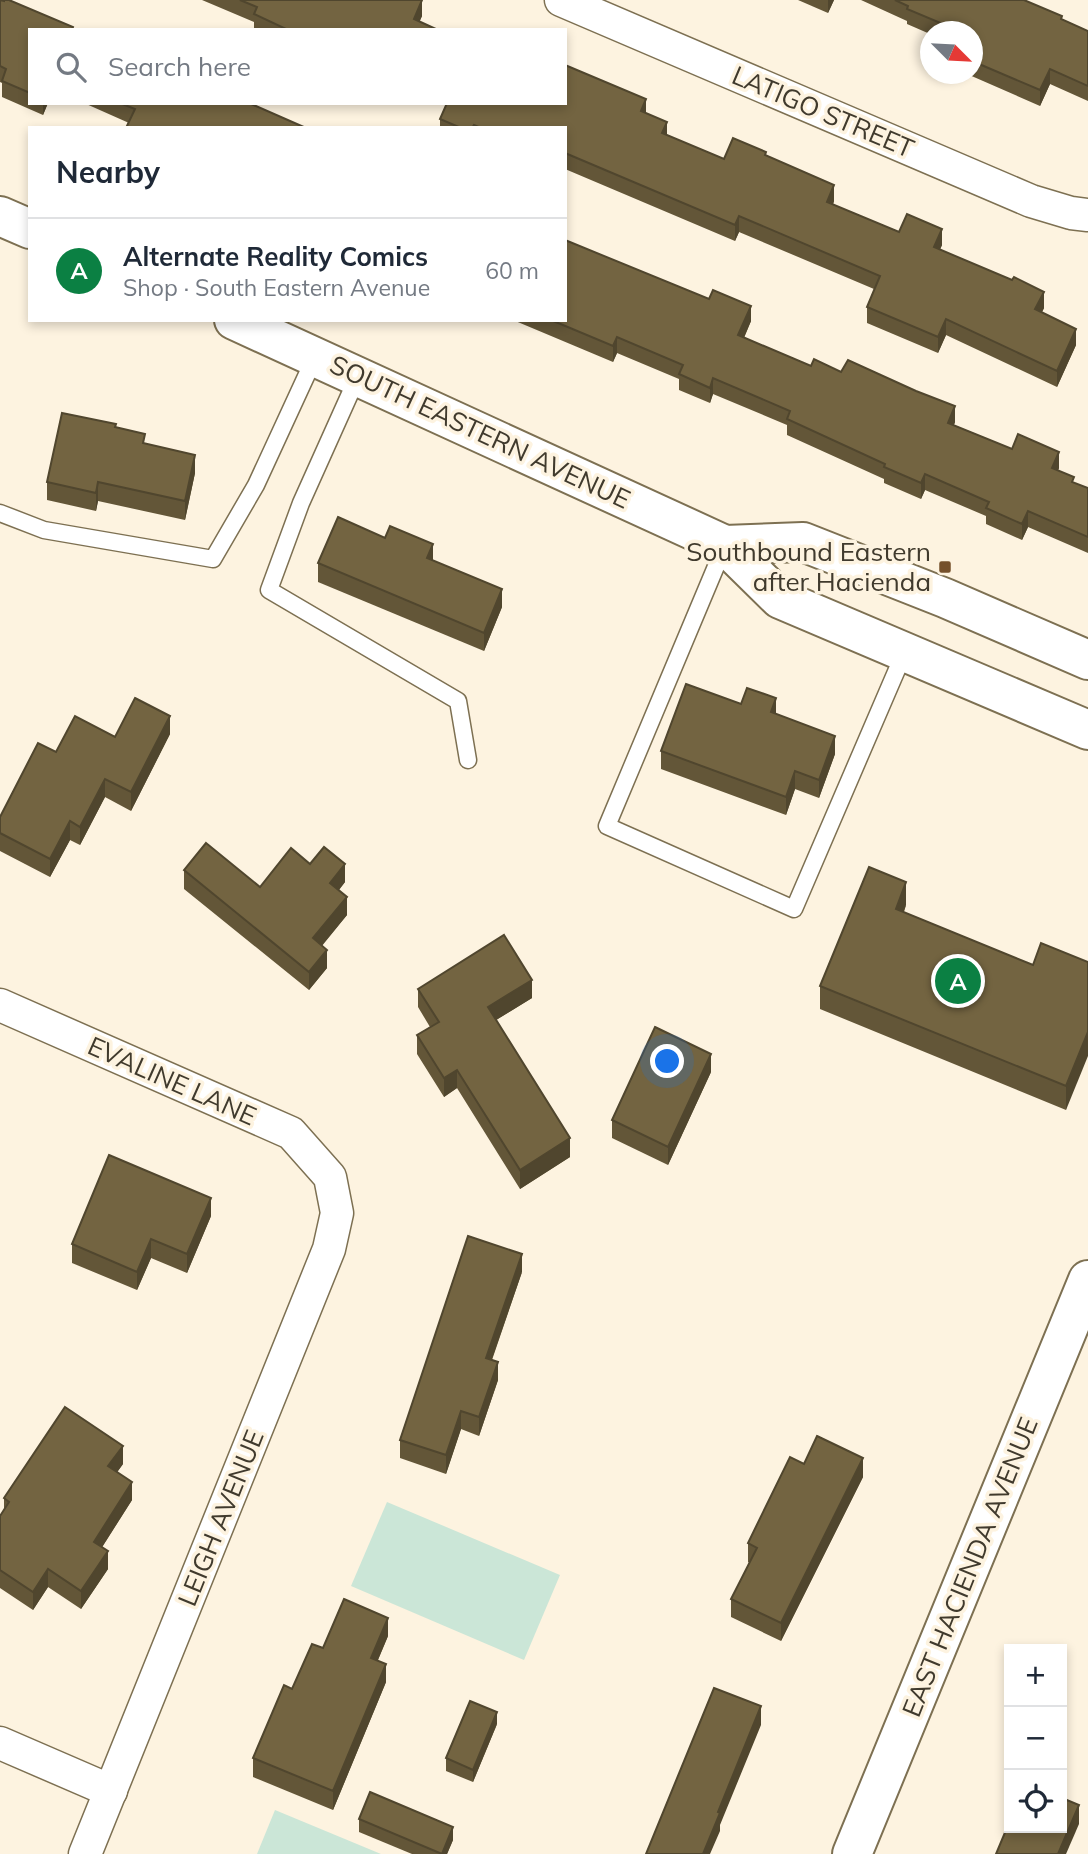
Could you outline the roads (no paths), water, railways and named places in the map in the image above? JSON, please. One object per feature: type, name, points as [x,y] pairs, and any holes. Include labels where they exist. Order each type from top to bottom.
[{"type":"main road","points":[[0,216],[28,228]]},
{"type":"main road","name":"SOUTH EASTERN AVENUE","points":[[238,322],[725,545],[780,598],[1088,730]]},
{"type":"main road","name":"SOUTH EASTERN AVENUE","points":[[725,545],[803,542],[945,598],[1088,660]]},
{"type":"main road","name":"EAST HACIENDA AVENUE","points":[[852,1854],[1088,1280]]},
{"type":"street","name":"LATIGO STREET","points":[[561,0],[1031,201],[1071,213],[1088,215]]},
{"type":"street","name":"EVALINE LANE","points":[[0,1005],[291,1133],[330,1177]]},
{"type":"street","name":"LEIGH AVENUE","points":[[85,1854],[329,1249],[337,1213],[330,1177]]},
{"type":"street","points":[[0,1742],[111,1791]]},
{"type":"lane","points":[[0,513],[44,530],[214,559],[256,485],[315,356]]},
{"type":"lane","points":[[358,376],[301,503],[269,590],[458,701],[468,760]]},
{"type":"lane","points":[[725,545],[607,826],[794,909],[905,651]]},
{"type":"place","name":"Southbound Eastern after Hacienda","points":[[945,567]]},
{"type":"place","name":"Alternate Reality Comics","points":[[958,981]]}]
